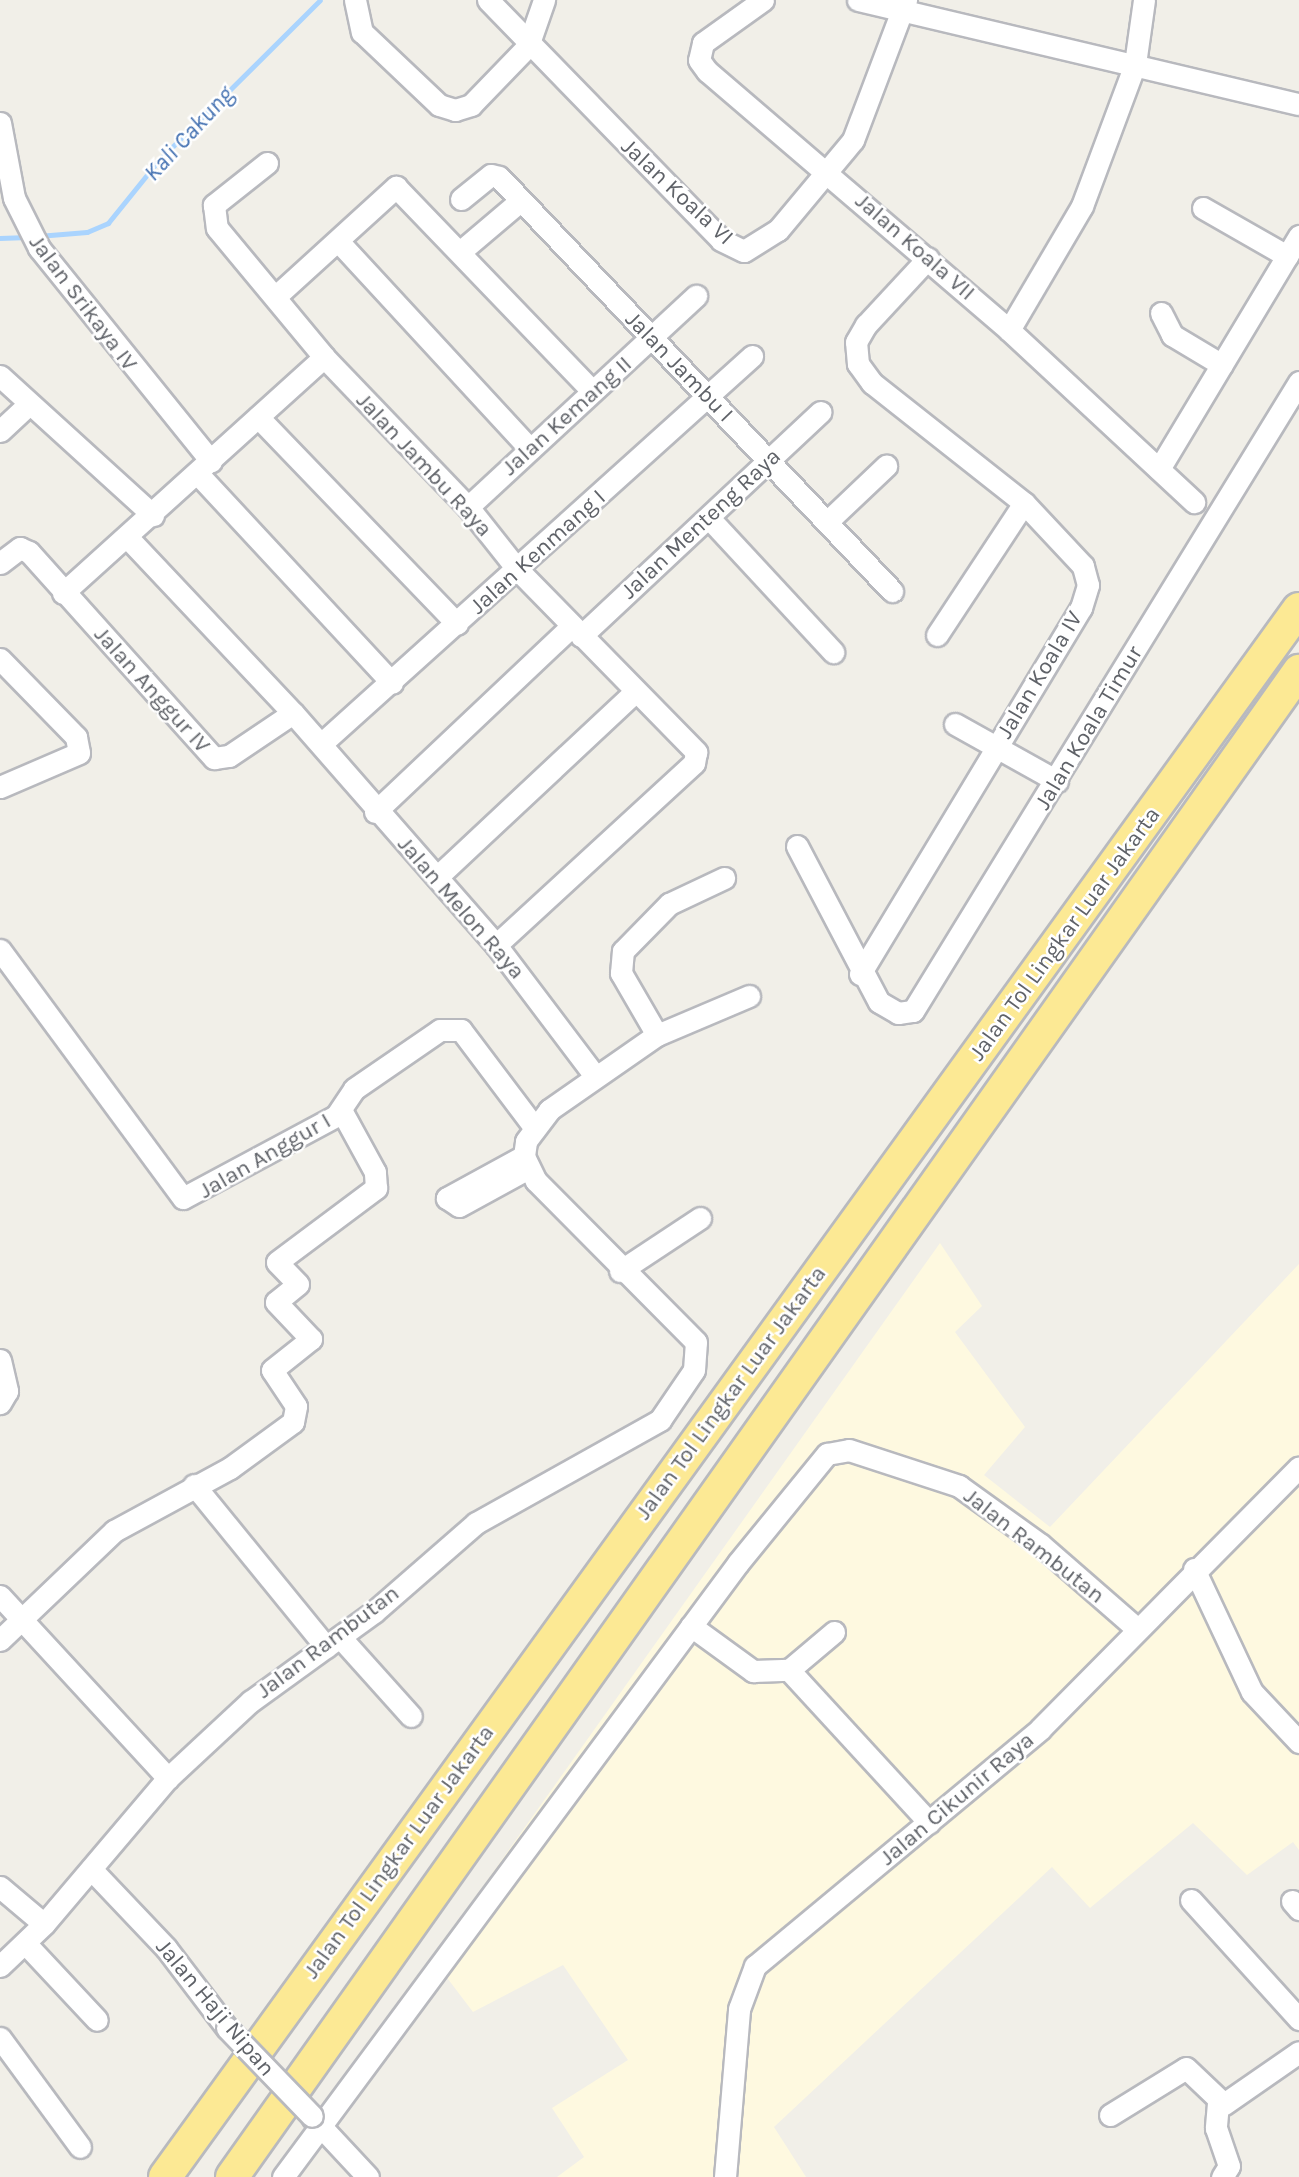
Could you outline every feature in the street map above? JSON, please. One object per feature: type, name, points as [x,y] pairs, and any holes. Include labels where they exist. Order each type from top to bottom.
[{"type":"highway","name":"Jalan Tol Lingkar Luar Jakarta","points":[[165,2177],[1299,609]]},
{"type":"highway","name":"Jalan Tol Lingkar Luar Jakarta","points":[[232,2177],[1299,671]]},
{"type":"street","points":[[355,0],[362,32],[439,105],[455,110],[471,105],[528,46],[544,0]]},
{"type":"street","points":[[488,0],[528,46]]},
{"type":"street","name":"Jalan Koala VII","points":[[763,0],[714,32],[699,60],[1009,330],[1194,502]]},
{"type":"street","points":[[858,0],[906,6],[1299,104]]},
{"type":"street","points":[[1009,330],[1082,206],[1135,64],[1144,0]]},
{"type":"street","points":[[830,173],[870,107],[906,6]]},
{"type":"street","name":"Jalan Koala VI","points":[[528,46],[721,240],[744,251],[778,230],[830,173]]},
{"type":"street","name":"Jalan Srikaya IV","points":[[0,123],[21,217],[39,248],[204,467],[392,683]]},
{"type":"street","name":"Jalan Jambu Raya","points":[[267,163],[223,195],[212,218],[324,358],[468,507],[519,570],[576,631],[696,752],[694,762],[496,946]]},
{"type":"street","name":"Jalan Jambu I","points":[[461,199],[491,175],[520,201],[706,397],[830,520],[892,591]]},
{"type":"street","points":[[275,297],[396,187],[461,251],[592,391]]},
{"type":"street","points":[[461,251],[520,201]]},
{"type":"street","points":[[1203,208],[1287,256]]},
{"type":"street","points":[[1159,469],[1299,236]]},
{"type":"street","points":[[338,241],[530,449]]},
{"type":"street","name":"Jalan Koala IV","points":[[860,974],[1082,608],[1088,585],[1083,566],[1024,503],[872,383],[858,364],[856,342],[866,325],[928,258]]},
{"type":"street","name":"Jalan Kemang II","points":[[468,507],[696,296]]},
{"type":"street","points":[[1161,313],[1172,335],[1222,365]]},
{"type":"street","name":"Jalan Kenmang I","points":[[321,744],[519,570],[752,356]]},
{"type":"street","points":[[63,593],[128,538],[324,358]]},
{"type":"street","points":[[0,376],[27,406],[153,514]]},
{"type":"street","name":"Jalan Koala Timur","points":[[860,974],[879,1002],[898,1013],[925,1000],[1299,382]]},
{"type":"street","points":[[0,431],[27,406]]},
{"type":"street","name":"Jalan Menteng Raya","points":[[375,812],[576,631],[709,518],[820,412]]},
{"type":"street","points":[[258,417],[457,624]]},
{"type":"street","points":[[830,520],[886,466]]},
{"type":"street","points":[[937,635],[1024,503]]},
{"type":"street","points":[[709,518],[833,652]]},
{"type":"street","name":"Jalan Melon Raya","points":[[128,538],[293,713],[375,812],[437,877],[496,946],[595,1076]]},
{"type":"street","name":"Jalan Anggur IV","points":[[0,563],[20,548],[29,552],[214,758],[229,756],[293,713]]},
{"type":"street","points":[[0,659],[76,737],[79,753],[72,760],[0,787]]},
{"type":"street","points":[[437,877],[635,692]]},
{"type":"street","points":[[956,724],[1057,781]]},
{"type":"street","points":[[797,846],[860,974]]},
{"type":"street","points":[[657,1035],[621,973],[623,951],[669,904],[724,878]]},
{"type":"street","name":"Jalan Anggur I","points":[[0,950],[183,1198],[191,1199],[341,1110],[354,1089],[440,1030],[461,1030],[534,1127]]},
{"type":"street","points":[[700,1218],[620,1271],[525,1162],[534,1127],[595,1076],[657,1035],[749,996]]},
{"type":"street","points":[[0,1640],[114,1531],[261,1448],[297,1416],[272,1370],[311,1339],[276,1302],[298,1284],[277,1262],[376,1188],[375,1172],[341,1110]]},
{"type":"street","name":"Jalan Rambutan","points":[[0,1966],[44,1924],[168,1778],[251,1701],[333,1642],[477,1523],[655,1425],[694,1370],[696,1342],[620,1271]]},
{"type":"street","points":[[0,1360],[7,1391],[0,1403]]},
{"type":"street","name":"Jalan Rambutan","points":[[691,1626],[786,1502],[838,1448],[904,1465],[992,1507],[1136,1628]]},
{"type":"street","name":"Jalan Cikunir Raya","points":[[725,2177],[739,2009],[750,1975],[1097,1676],[1136,1628],[1299,1467]]},
{"type":"street","points":[[194,1485],[333,1642],[411,1716]]},
{"type":"street","points":[[1195,1569],[1252,1692],[1299,1742]]},
{"type":"street","points":[[0,1596],[168,1778]]},
{"type":"street","points":[[283,2177],[316,2121],[691,1626],[753,1671],[789,1670],[834,1632]]},
{"type":"street","points":[[789,1670],[929,1822]]},
{"type":"street","name":"Jalan Haji Nipan","points":[[91,1869],[166,1948],[227,2028],[368,2177]]},
{"type":"street","points":[[0,1886],[44,1924]]},
{"type":"street","points":[[1191,1900],[1299,2019]]},
{"type":"street","points":[[25,1943],[97,2020]]},
{"type":"street","points":[[0,2038],[80,2147]]},
{"type":"street","points":[[1218,2103],[1299,2052]]},
{"type":"street","points":[[1110,2115],[1186,2068],[1218,2103],[1216,2128],[1229,2166],[1222,2177]]},
{"type":"shaded area","points":[[940,1243],[982,1306],[955,1332],[1025,1427],[984,1475],[1050,1527],[1299,1264],[1299,1850],[1293,1842],[1247,1875],[1193,1823],[1090,1908],[1052,1867],[774,2127],[806,2177],[557,2177],[584,2157],[552,2108],[628,2060],[563,1965],[473,2012],[432,1958]]},
{"type":"waterway","name":"Kali Cakung","points":[[38,236],[87,232],[108,223],[158,161],[320,0]]},
{"type":"waterway","name":"Kali Cakung","points":[[0,238],[28,237]]}]
